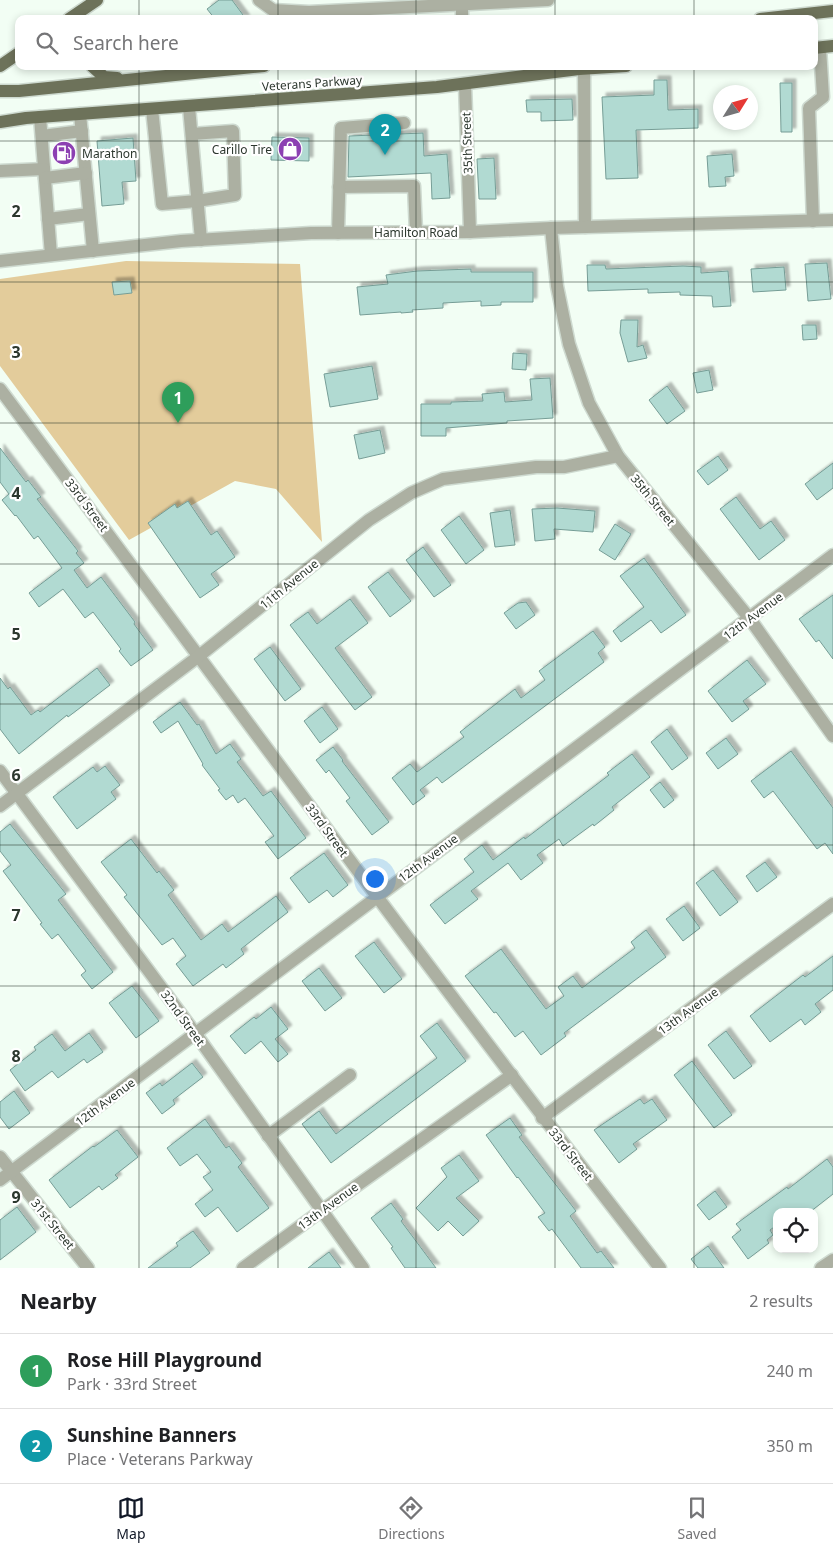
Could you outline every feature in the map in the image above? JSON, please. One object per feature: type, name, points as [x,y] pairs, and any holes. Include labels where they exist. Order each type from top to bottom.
[{"type":"main road","points":[[83,14],[97,0]]},
{"type":"main road","points":[[802,15],[833,12]]},
{"type":"main road","points":[[818,48],[833,46]]},
{"type":"main road","points":[[0,66],[15,56]]},
{"type":"main road","points":[[96,70],[104,77],[129,80]]},
{"type":"main road","name":"Veterans Parkway","points":[[0,91],[19,91],[225,70]]},
{"type":"main road","name":"Veterans Parkway","points":[[0,122],[40,117],[437,87],[569,70]]},
{"type":"street","points":[[259,0],[273,10],[310,12],[352,5],[548,0]]},
{"type":"street","points":[[462,2],[462,15]]},
{"type":"street","points":[[813,221],[809,108],[823,96],[818,56]]},
{"type":"street","points":[[584,70],[585,227]]},
{"type":"street","name":"35th Street","points":[[465,84],[470,232]]},
{"type":"street","points":[[189,106],[201,240]]},
{"type":"street","points":[[152,109],[162,204],[235,195],[233,131],[192,134]]},
{"type":"street","points":[[80,114],[82,131],[79,152],[86,172],[93,251]]},
{"type":"street","points":[[40,117],[47,164],[51,255]]},
{"type":"street","points":[[338,233],[341,128],[404,123]]},
{"type":"street","points":[[42,136],[82,131]]},
{"type":"street","points":[[0,171],[47,164],[86,172]]},
{"type":"street","points":[[339,187],[414,186],[416,232]]},
{"type":"street","points":[[48,219],[90,214]]},
{"type":"street","name":"Hamilton Road","points":[[0,261],[201,240],[311,233],[470,232],[833,220]]},
{"type":"street","name":"35th Street","points":[[551,228],[557,286],[569,344],[589,403],[618,456],[750,619],[833,736]]},
{"type":"street","name":"33rd Street","points":[[0,389],[376,897],[512,1075],[542,1118],[660,1268]]},
{"type":"street","name":"11th Avenue","points":[[0,806],[199,656],[370,520],[411,493],[444,479],[536,467],[564,468],[618,456]]},
{"type":"street","name":"12th Avenue","points":[[0,1180],[833,555]]},
{"type":"street","name":"32nd Street","points":[[0,771],[195,1033],[363,1268]]},
{"type":"street","name":"13th Avenue","points":[[542,1118],[833,904]]},
{"type":"street","points":[[268,1136],[350,1075]]},
{"type":"street","name":"13th Avenue","points":[[243,1268],[512,1075]]},
{"type":"street","name":"31st Street","points":[[0,1157],[88,1268]]},
{"type":"street","points":[[821,1268],[833,1260]]},
{"type":"shaded area","points":[[126,261],[300,264],[322,542],[276,489],[235,481],[129,540],[0,366],[0,279]]},
{"type":"building","points":[[219,0],[232,0],[243,15],[212,15],[207,9]]},
{"type":"building","points":[[654,80],[667,80],[668,110],[698,109],[698,128],[636,130],[638,178],[606,179],[602,97],[654,95]]},
{"type":"building","points":[[780,83],[792,83],[792,132],[781,132]]},
{"type":"building","points":[[572,99],[573,120],[541,121],[541,112],[527,112],[526,100]]},
{"type":"building","points":[[423,133],[424,156],[447,154],[450,198],[432,199],[431,173],[348,177],[349,136]]},
{"type":"building","name":"Carillo Tire","points":[[272,137],[309,138],[309,161],[271,160]]},
{"type":"building","points":[[133,138],[136,181],[122,182],[124,204],[102,206],[97,141]]},
{"type":"building","points":[[732,154],[734,176],[725,177],[726,186],[709,187],[707,156]]},
{"type":"building","points":[[494,158],[496,199],[479,199],[477,159]]},
{"type":"building","points":[[827,263],[831,299],[808,301],[805,264]]},
{"type":"building","points":[[587,265],[605,265],[606,269],[683,266],[701,267],[701,273],[728,271],[731,306],[713,307],[712,296],[680,295],[680,292],[648,293],[648,289],[588,291]]},
{"type":"building","points":[[784,267],[786,290],[753,292],[751,269]]},
{"type":"building","points":[[471,269],[471,272],[533,272],[533,302],[501,302],[501,305],[481,306],[481,301],[443,303],[443,308],[360,315],[357,287],[388,284],[386,275],[417,271]]},
{"type":"building","points":[[130,281],[132,293],[114,295],[112,282]]},
{"type":"building","points":[[621,320],[638,320],[637,347],[643,345],[647,358],[628,362],[620,333]]},
{"type":"building","points":[[802,325],[816,325],[817,339],[803,340]]},
{"type":"building","points":[[513,353],[527,354],[526,370],[512,369]]},
{"type":"building","points":[[372,366],[378,399],[330,407],[324,374]]},
{"type":"building","points":[[709,370],[713,390],[697,393],[693,373]]},
{"type":"building","points":[[550,378],[553,418],[446,428],[446,436],[421,436],[421,404],[483,401],[482,394],[504,392],[505,402],[532,400],[530,379]]},
{"type":"building","points":[[667,386],[685,411],[667,424],[649,400]]},
{"type":"building","points":[[380,430],[385,453],[359,459],[354,435]]},
{"type":"building","points":[[0,448],[26,482],[28,480],[41,497],[37,499],[78,551],[76,553],[84,563],[74,570],[87,588],[101,577],[135,622],[134,624],[153,650],[131,666],[119,651],[121,649],[93,612],[85,618],[63,589],[39,607],[29,593],[62,568],[38,536],[34,539],[2,500],[9,494],[0,482]]},
{"type":"building","points":[[718,456],[728,470],[708,485],[697,471]]},
{"type":"building","points":[[833,463],[833,488],[817,500],[805,484]]},
{"type":"building","points":[[736,497],[760,529],[771,521],[785,540],[759,560],[720,509]]},
{"type":"building","points":[[188,501],[211,535],[217,531],[235,557],[211,574],[219,585],[200,598],[148,523],[175,504],[177,508]]},
{"type":"building","points":[[557,508],[595,511],[593,532],[554,529],[555,539],[535,541],[532,509]]},
{"type":"building","points":[[510,510],[515,545],[495,547],[490,513]]},
{"type":"building","points":[[459,516],[484,550],[466,564],[441,530]]},
{"type":"building","points":[[615,524],[631,534],[615,560],[599,550]]},
{"type":"building","points":[[423,547],[451,585],[434,597],[406,560]]},
{"type":"building","points":[[644,558],[686,615],[661,633],[651,620],[621,642],[613,631],[644,607],[620,576]]},
{"type":"building","points":[[388,572],[411,601],[390,617],[368,587]]},
{"type":"building","points":[[833,595],[833,659],[819,640],[816,642],[799,619]]},
{"type":"building","points":[[350,599],[368,623],[335,648],[372,697],[355,710],[290,625],[308,612],[317,624]]},
{"type":"building","points":[[526,602],[535,615],[516,629],[504,613],[518,603]]},
{"type":"building","points":[[593,631],[605,647],[598,653],[604,662],[442,783],[437,777],[420,790],[425,796],[413,805],[392,778],[410,764],[417,772],[464,737],[460,732],[515,689],[521,698],[545,680],[539,671]]},
{"type":"building","points":[[270,647],[301,689],[285,701],[254,659]]},
{"type":"building","points":[[747,660],[766,684],[743,701],[749,709],[732,722],[708,691]]},
{"type":"building","points":[[97,668],[110,685],[68,717],[67,715],[19,754],[0,729],[0,678],[8,689],[10,687],[31,715],[38,710],[40,712]]},
{"type":"building","points":[[180,702],[197,725],[199,724],[216,754],[230,744],[241,759],[237,762],[263,796],[271,791],[306,838],[278,859],[265,842],[274,836],[245,798],[238,803],[233,795],[226,800],[202,765],[178,721],[161,733],[153,722]]},
{"type":"building","points":[[322,707],[338,729],[320,743],[304,721]]},
{"type":"building","points":[[667,729],[688,758],[672,770],[651,742]]},
{"type":"building","points":[[726,738],[738,754],[718,769],[706,753]]},
{"type":"building","points":[[333,747],[389,822],[372,835],[346,801],[350,798],[329,770],[326,773],[316,760]]},
{"type":"building","points":[[791,751],[833,808],[833,854],[825,843],[817,849],[773,791],[764,798],[751,781]]},
{"type":"building","points":[[632,754],[650,777],[612,807],[614,810],[594,826],[593,824],[563,846],[559,839],[537,855],[543,863],[521,880],[508,863],[471,891],[478,899],[445,924],[430,905],[474,872],[464,859],[482,845],[493,860],[524,837],[525,839],[575,801],[609,775],[607,773]]},
{"type":"building","points":[[105,766],[120,785],[111,792],[116,799],[77,829],[53,797],[93,767],[97,772]]},
{"type":"building","points":[[660,782],[674,800],[664,808],[650,790]]},
{"type":"building","points":[[10,824],[66,894],[58,900],[113,972],[92,989],[81,975],[86,971],[58,934],[52,939],[3,871],[11,865],[0,851],[0,832]]},
{"type":"building","points":[[131,839],[157,873],[159,871],[174,890],[168,895],[201,940],[222,924],[228,932],[276,896],[288,912],[241,949],[244,954],[226,968],[223,964],[193,986],[176,964],[186,956],[173,938],[162,945],[124,897],[127,895],[101,862]]},
{"type":"building","points":[[324,853],[348,885],[333,897],[327,890],[309,903],[290,878]]},
{"type":"building","points":[[765,862],[777,877],[757,892],[746,876]]},
{"type":"building","points":[[713,870],[738,902],[720,916],[696,883]]},
{"type":"building","points":[[684,906],[700,928],[683,941],[666,919]]},
{"type":"building","points":[[646,930],[666,957],[564,1033],[566,1036],[541,1055],[523,1031],[515,1037],[465,976],[501,949],[546,1009],[564,996],[558,987],[573,976],[582,988],[635,948],[631,942]]},
{"type":"building","points":[[374,942],[402,979],[384,993],[355,956]]},
{"type":"building","points":[[833,956],[833,990],[815,1004],[821,1012],[805,1025],[801,1019],[770,1042],[750,1016],[803,975],[805,977]]},
{"type":"building","points":[[319,968],[342,998],[325,1011],[302,981]]},
{"type":"building","points":[[132,986],[159,1021],[136,1038],[109,1003]]},
{"type":"building","points":[[271,1007],[288,1029],[275,1039],[288,1054],[278,1062],[261,1041],[245,1054],[230,1036],[254,1017],[256,1019]]},
{"type":"building","points":[[437,1023],[466,1061],[331,1163],[302,1124],[319,1111],[336,1134],[437,1058],[420,1036]]},
{"type":"building","points":[[726,1031],[752,1066],[734,1079],[708,1045]]},
{"type":"building","points":[[89,1033],[103,1052],[87,1063],[84,1059],[58,1078],[52,1071],[25,1091],[10,1070],[36,1050],[34,1047],[52,1034],[65,1051]]},
{"type":"building","points":[[692,1061],[732,1115],[714,1128],[674,1075]]},
{"type":"building","points":[[192,1063],[203,1077],[173,1100],[175,1104],[162,1114],[146,1093],[160,1083],[162,1086]]},
{"type":"building","points":[[14,1091],[30,1113],[9,1129],[0,1117],[0,1102]]},
{"type":"building","points":[[640,1099],[644,1104],[652,1099],[667,1120],[633,1144],[637,1149],[619,1163],[594,1130]]},
{"type":"building","points":[[510,1118],[522,1135],[519,1137],[576,1211],[570,1216],[597,1253],[601,1251],[614,1268],[581,1268],[552,1229],[549,1231],[538,1217],[545,1213],[486,1135]]},
{"type":"building","points":[[205,1119],[226,1148],[229,1146],[242,1163],[238,1167],[269,1208],[237,1232],[218,1207],[205,1217],[195,1204],[213,1190],[203,1177],[211,1172],[197,1154],[180,1166],[167,1148]]},
{"type":"building","points":[[117,1130],[138,1157],[115,1175],[118,1178],[102,1190],[99,1186],[70,1208],[49,1180]]},
{"type":"building","points":[[459,1155],[479,1181],[456,1198],[479,1221],[463,1236],[448,1221],[438,1231],[416,1208],[447,1177],[441,1168]]},
{"type":"building","points":[[827,1159],[833,1167],[833,1194],[815,1208],[773,1208],[773,1228],[770,1230],[773,1235],[767,1240],[769,1243],[748,1259],[732,1237],[741,1230],[736,1224],[787,1187],[788,1189]]},
{"type":"building","points":[[715,1191],[727,1207],[709,1220],[697,1205]]},
{"type":"building","points":[[391,1203],[403,1219],[401,1221],[436,1268],[405,1268],[391,1248],[393,1247],[371,1218]]},
{"type":"building","points":[[17,1207],[36,1232],[0,1260],[0,1220]]},
{"type":"building","points":[[193,1231],[210,1253],[190,1268],[148,1268],[178,1246],[176,1243]]},
{"type":"building","points":[[708,1246],[724,1268],[698,1268],[691,1259]]},
{"type":"building","points":[[329,1252],[341,1268],[308,1268]]},
{"type":"tunnel","points":[[56,155],[74,153]]},
{"type":"place","name":"Carillo Tire","points":[[290,149]]},
{"type":"place","name":"Marathon","points":[[64,153]]},
{"type":"place","name":"Sunshine Banners","points":[[385,155]]},
{"type":"place","name":"Rose Hill Playground","points":[[178,423]]}]
